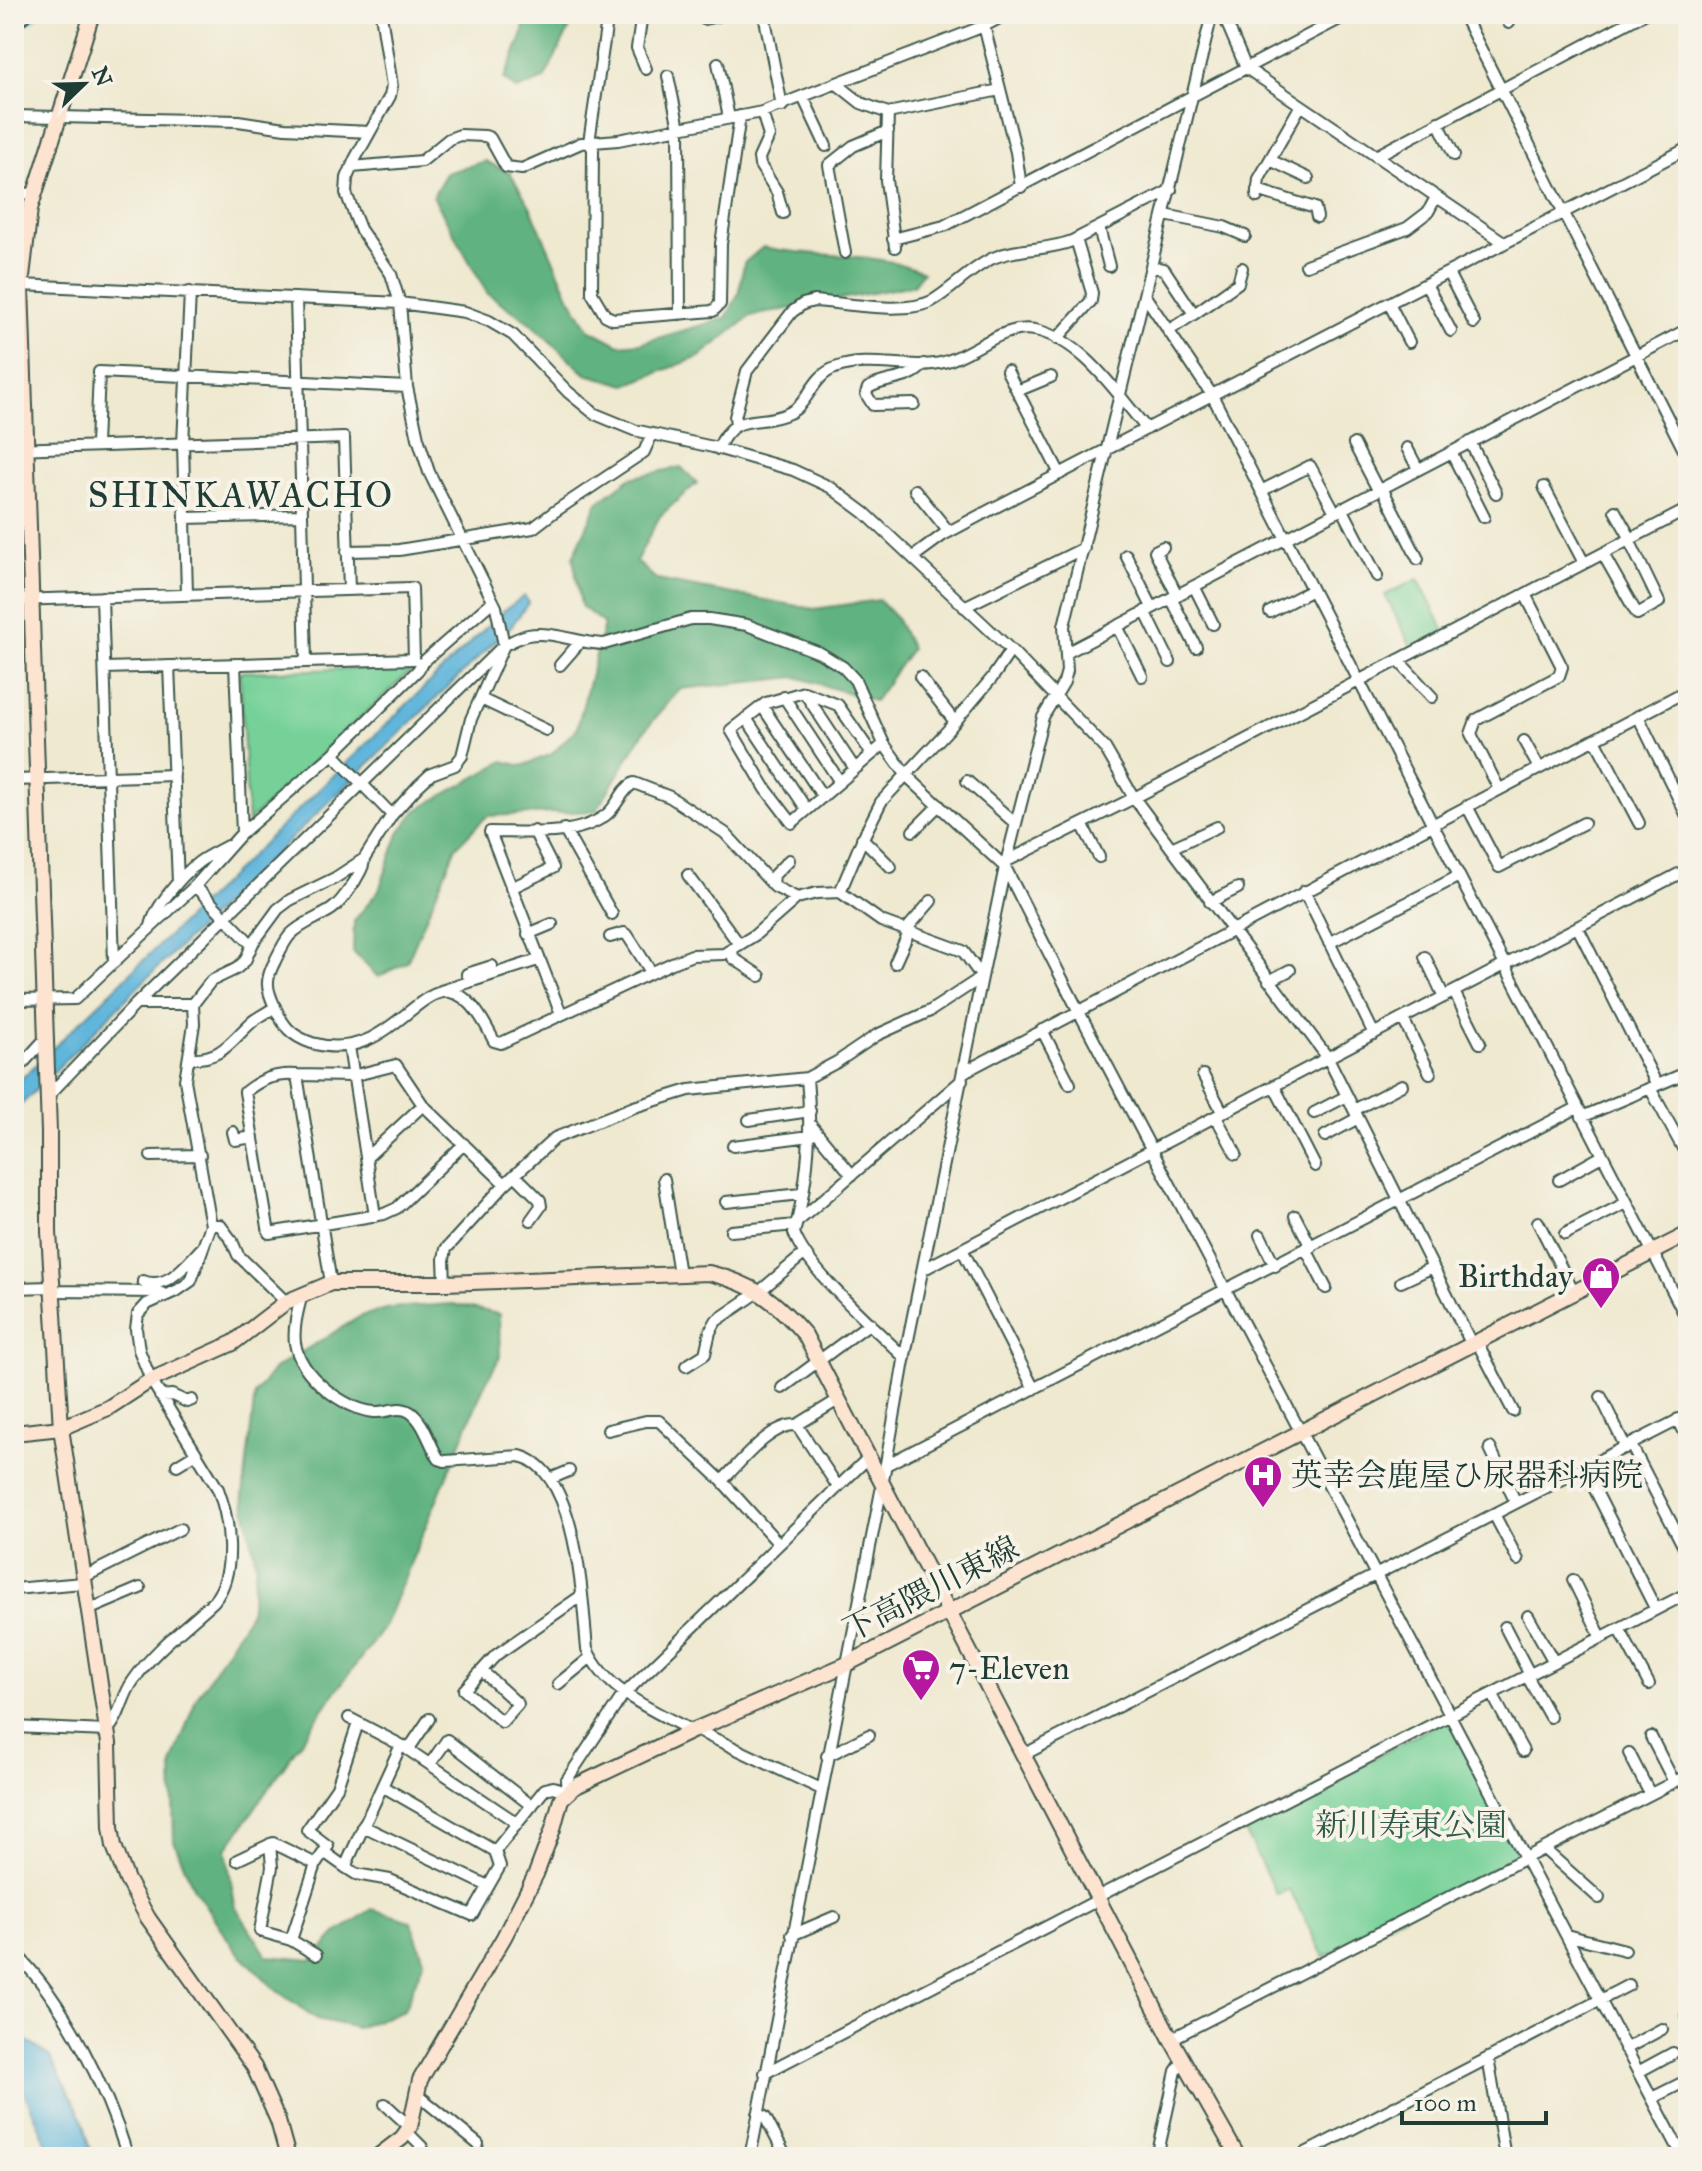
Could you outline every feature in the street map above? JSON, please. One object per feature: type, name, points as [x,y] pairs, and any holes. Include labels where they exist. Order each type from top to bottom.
[{"type":"street","points":[[14,24],[27,14]]},
{"type":"street","points":[[92,14],[34,194],[17,285],[21,448],[32,600],[52,1289],[61,1428],[107,1731],[112,1771],[111,1827],[114,1846],[127,1880],[148,1918],[254,2067],[278,2121],[288,2157]]},
{"type":"street","points":[[107,1731],[118,1718],[131,1683],[151,1659],[214,1601],[227,1579],[228,1524],[225,1508],[218,1489],[151,1380],[139,1350],[136,1329],[138,1314],[147,1304],[191,1281],[211,1225],[185,1080],[194,1024],[193,1004],[211,981],[245,961],[252,945],[278,909],[364,859],[392,815],[431,774],[455,765],[462,756],[471,719],[503,642],[494,604],[429,472],[418,438],[407,387],[400,303],[391,274],[360,229],[346,193],[347,178],[390,96],[392,86],[381,14]]},
{"type":"street","points":[[608,14],[589,142],[593,149],[592,293],[605,315],[613,319],[713,311],[720,304],[721,244],[734,117],[718,63]]},
{"type":"street","points":[[642,14],[637,48],[646,69]]},
{"type":"street","points":[[703,14],[704,19],[726,14]]},
{"type":"street","points":[[764,14],[782,106]]},
{"type":"street","points":[[981,14],[1016,152],[1021,187]]},
{"type":"street","points":[[352,167],[422,161],[449,139],[460,135],[490,138],[502,162],[513,170],[522,169],[589,142],[618,140],[782,106],[984,26],[1007,14]]},
{"type":"street","points":[[750,2157],[905,1358],[1006,864],[1043,717],[1064,682],[1064,626],[1212,14]]},
{"type":"street","points":[[1223,14],[1246,68],[1505,243]]},
{"type":"street","points":[[888,113],[886,180],[894,243],[944,226],[1349,14]]},
{"type":"street","points":[[1463,14],[1688,458]]},
{"type":"street","points":[[1376,156],[1644,14]]},
{"type":"street","points":[[668,76],[679,128],[680,314]]},
{"type":"street","points":[[837,84],[861,103],[888,113],[1000,90]]},
{"type":"street","points":[[803,97],[826,146]]},
{"type":"street","points":[[1301,105],[1259,179],[1257,194],[1315,208],[1317,217]]},
{"type":"street","points":[[762,112],[769,136],[759,158],[760,165],[774,187],[783,213]]},
{"type":"street","points":[[14,116],[238,121],[285,128],[370,132]]},
{"type":"street","points":[[1438,122],[1454,155]]},
{"type":"street","points":[[845,253],[829,165],[853,146],[888,131]]},
{"type":"street","points":[[913,557],[949,532],[1688,148]]},
{"type":"street","points":[[1270,160],[1308,178]]},
{"type":"street","points":[[774,187],[784,177]]},
{"type":"street","points":[[736,424],[735,417],[747,371],[792,312],[803,304],[814,301],[905,307],[921,305],[933,300],[991,259],[1010,252],[1060,246],[1171,190]]},
{"type":"street","points":[[14,193],[34,194]]},
{"type":"street","points":[[1306,265],[1407,228],[1428,212],[1436,197]]},
{"type":"street","points":[[1165,215],[1224,227],[1245,236]]},
{"type":"street","points":[[1099,228],[1109,266]]},
{"type":"street","points":[[1057,339],[1091,301],[1092,293],[1076,239]]},
{"type":"street","points":[[1151,267],[1164,269],[1194,314]]},
{"type":"street","points":[[1168,331],[1238,283],[1242,268]]},
{"type":"street","points":[[1448,273],[1474,323]]},
{"type":"street","points":[[1426,284],[1451,331]]},
{"type":"street","points":[[17,285],[400,303],[465,312],[513,335],[568,392],[595,414],[652,434],[793,470],[830,487],[865,513],[1011,650],[1105,748],[1134,798],[1328,1058],[1433,1267],[1513,1411]]},
{"type":"street","points":[[187,594],[183,444],[190,292]]},
{"type":"street","points":[[1145,296],[1212,395],[1688,1321]]},
{"type":"street","points":[[296,298],[306,662]]},
{"type":"street","points":[[1389,303],[1409,342]]},
{"type":"street","points":[[718,449],[724,434],[736,424],[776,418],[795,410],[817,379],[831,369],[848,363],[924,364],[947,361],[1017,329],[1033,330],[1057,339],[1087,361],[1147,429]]},
{"type":"street","points":[[1066,653],[1688,329]]},
{"type":"street","points":[[914,404],[873,405],[866,394],[868,388],[875,384],[916,373],[924,364]]},
{"type":"street","points":[[1007,371],[1060,474]]},
{"type":"street","points":[[96,445],[99,372],[407,387]]},
{"type":"street","points":[[1017,391],[1051,377]]},
{"type":"street","points":[[347,551],[399,550],[533,528],[644,452],[652,434]]},
{"type":"street","points":[[21,448],[344,438],[349,590]]},
{"type":"street","points":[[1470,442],[1496,493]]},
{"type":"street","points":[[1354,444],[1418,559]]},
{"type":"street","points":[[1407,448],[1418,469]]},
{"type":"street","points":[[1451,452],[1484,517]]},
{"type":"street","points":[[1261,491],[1310,466],[1377,576]]},
{"type":"street","points":[[1544,487],[1584,563]]},
{"type":"street","points":[[915,490],[949,532]]},
{"type":"street","points":[[1006,864],[1688,509]]},
{"type":"street","points":[[1603,554],[1637,614],[1659,602],[1615,511]]},
{"type":"street","points":[[185,518],[302,515]]},
{"type":"street","points":[[1163,547],[1155,551],[1196,647]]},
{"type":"street","points":[[964,607],[1084,548]]},
{"type":"street","points":[[1126,555],[1170,662]]},
{"type":"street","points":[[1194,586],[1213,624]]},
{"type":"street","points":[[14,600],[412,588],[419,661],[418,670],[336,758],[242,833],[198,890],[151,926],[75,999],[14,1000]]},
{"type":"street","points":[[1270,612],[1312,590]]},
{"type":"street","points":[[1499,789],[1471,734],[1476,720],[1559,676],[1562,667],[1525,594]]},
{"type":"street","points":[[102,597],[114,962]]},
{"type":"street","points":[[105,668],[419,661],[494,604]]},
{"type":"street","points":[[46,1098],[136,1004],[503,642],[539,634],[604,644],[691,619],[747,625],[820,653],[843,667],[855,680],[884,744],[907,776],[1006,864],[1078,1010],[1683,2157]]},
{"type":"street","points":[[1117,626],[1142,676]]},
{"type":"street","points":[[560,665],[580,642]]},
{"type":"street","points":[[840,892],[881,802],[955,722],[1011,650]]},
{"type":"street","points":[[1398,660],[1432,697]]},
{"type":"street","points":[[235,664],[242,833]]},
{"type":"street","points":[[169,666],[178,882]]},
{"type":"street","points":[[920,677],[955,722]]},
{"type":"street","points":[[731,1231],[797,1223],[963,1076],[1078,1010],[1688,690]]},
{"type":"street","points":[[872,754],[838,705],[804,692],[762,706],[731,730],[766,789],[792,823],[884,744]]},
{"type":"street","points":[[804,692],[855,769]]},
{"type":"street","points":[[784,697],[840,782]]},
{"type":"street","points":[[481,699],[546,730]]},
{"type":"street","points":[[762,706],[823,797]]},
{"type":"street","points":[[1638,716],[1688,818]]},
{"type":"street","points":[[746,718],[807,810]]},
{"type":"street","points":[[1595,739],[1639,823]]},
{"type":"street","points":[[1524,741],[1539,768]]},
{"type":"street","points":[[336,758],[392,815]]},
{"type":"street","points":[[14,780],[174,775]]},
{"type":"street","points":[[967,781],[1016,824]]},
{"type":"street","points":[[561,1014],[490,832],[575,828],[602,818],[613,809],[627,787],[634,783],[670,797],[725,833],[773,885],[797,898]]},
{"type":"street","points":[[913,831],[939,805]]},
{"type":"street","points":[[1467,806],[1499,867],[1584,823]]},
{"type":"street","points":[[1082,824],[1099,857]]},
{"type":"street","points":[[1171,848],[1217,827]]},
{"type":"street","points":[[564,829],[612,914]]},
{"type":"street","points":[[511,888],[553,868],[534,831]]},
{"type":"street","points":[[862,838],[891,867]]},
{"type":"street","points":[[151,926],[154,910],[178,882],[199,861],[233,843]]},
{"type":"street","points":[[364,859],[364,866],[343,899],[290,935],[267,977],[266,987],[283,1026],[292,1034],[314,1043],[349,1046],[381,1034],[463,976],[492,966]]},
{"type":"street","points":[[773,885],[774,875],[789,860]]},
{"type":"street","points":[[924,1269],[1688,869]]},
{"type":"street","points":[[688,875],[735,947],[733,958],[760,976]]},
{"type":"street","points":[[1329,943],[1459,876]]},
{"type":"street","points":[[1210,902],[1238,888]]},
{"type":"street","points":[[198,890],[252,945]]},
{"type":"street","points":[[1304,891],[1374,1034]]},
{"type":"street","points":[[435,994],[451,992],[462,997],[484,1021],[494,1041],[501,1043],[692,955],[724,954],[755,935],[797,898],[840,892],[881,921],[963,951],[982,977]]},
{"type":"street","points":[[895,963],[907,931],[931,901]]},
{"type":"street","points":[[528,934],[552,924]]},
{"type":"street","points":[[1578,928],[1686,1154]]},
{"type":"street","points":[[610,937],[624,933],[628,936],[651,972]]},
{"type":"street","points":[[1425,957],[1480,1043]]},
{"type":"street","points":[[447,987],[538,960]]},
{"type":"street","points":[[1269,981],[1290,970]]},
{"type":"street","points":[[445,1283],[446,1249],[505,1184],[555,1138],[634,1107],[689,1090],[807,1078],[877,1035],[930,1011],[982,977]]},
{"type":"street","points":[[136,1004],[193,1004]]},
{"type":"street","points":[[189,1058],[202,1059],[221,1052],[255,1020],[275,1007]]},
{"type":"street","points":[[1403,1019],[1430,1073]]},
{"type":"street","points":[[1042,1030],[1070,1084]]},
{"type":"street","points":[[14,1073],[46,1040]]},
{"type":"street","points":[[349,1046],[375,1216]]},
{"type":"street","points":[[464,1144],[397,1208],[375,1216],[269,1233],[245,1092],[271,1076],[352,1076],[396,1065],[423,1105],[464,1144],[505,1184]]},
{"type":"street","points":[[886,1465],[1400,1200],[1579,1112],[1688,1072]]},
{"type":"street","points":[[297,1075],[331,1283]]},
{"type":"street","points":[[1203,1075],[1236,1154]]},
{"type":"street","points":[[807,1078],[810,1136],[794,1233],[804,1254],[905,1358]]},
{"type":"street","points":[[1325,1136],[1402,1085]]},
{"type":"street","points":[[1274,1086],[1315,1166]]},
{"type":"street","points":[[1314,1113],[1347,1096]]},
{"type":"street","points":[[366,1158],[423,1105]]},
{"type":"street","points":[[749,1120],[810,1111]]},
{"type":"street","points":[[810,1123],[852,1175]]},
{"type":"street","points":[[233,1132],[235,1140],[253,1137]]},
{"type":"street","points":[[733,1146],[810,1136]]},
{"type":"street","points":[[151,1156],[200,1155]]},
{"type":"street","points":[[1559,1180],[1602,1156]]},
{"type":"street","points":[[516,1176],[540,1200],[541,1206],[531,1220]]},
{"type":"street","points":[[664,1179],[679,1274]]},
{"type":"street","points":[[726,1202],[801,1194]]},
{"type":"street","points":[[1565,1234],[1626,1203]]},
{"type":"street","points":[[1295,1216],[1326,1288]]},
{"type":"street","points":[[1538,1222],[1574,1293]]},
{"type":"street","points":[[211,1225],[220,1225],[226,1230],[238,1255],[286,1302]]},
{"type":"street","name":"下高隈川東線","points":[[568,1792],[694,1730],[845,1665],[1688,1234]]},
{"type":"street","points":[[1260,1235],[1275,1266]]},
{"type":"street","points":[[143,1281],[148,1284],[165,1282],[204,1247]]},
{"type":"street","points":[[962,1249],[1034,1389]]},
{"type":"street","points":[[686,1366],[705,1354],[716,1321],[760,1291],[804,1254]]},
{"type":"street","points":[[1401,1282],[1433,1267]]},
{"type":"street","points":[[14,1433],[61,1428],[108,1408],[151,1380],[233,1343],[286,1302],[331,1283],[445,1283],[709,1273],[738,1280],[760,1291],[781,1307],[805,1335],[1171,2039],[1238,2157]]},
{"type":"street","points":[[14,1288],[159,1292],[166,1295]]},
{"type":"street","points":[[302,1294],[294,1331],[296,1347],[307,1371],[333,1394],[357,1408],[376,1413],[401,1409],[411,1413],[439,1459],[456,1461],[520,1456],[530,1459],[550,1479],[574,1533],[587,1649],[623,1695],[821,1789]]},
{"type":"street","points":[[782,1388],[870,1323]]},
{"type":"street","points":[[160,1396],[172,1395],[187,1402],[192,1400]]},
{"type":"street","points":[[1601,1397],[1688,1555]]},
{"type":"street","points":[[722,1481],[774,1431],[791,1424],[797,1425],[838,1400]]},
{"type":"street","points":[[1023,1755],[1683,1417],[1688,1439]]},
{"type":"street","points":[[608,1430],[659,1421],[722,1481],[779,1544]]},
{"type":"street","points":[[797,1425],[838,1487]]},
{"type":"street","points":[[1490,1448],[1516,1503]]},
{"type":"street","points":[[177,1465],[195,1454]]},
{"type":"street","points":[[568,1792],[566,1781],[623,1695],[868,1458]]},
{"type":"street","points":[[1584,1468],[1655,1608]]},
{"type":"street","points":[[550,1479],[569,1471]]},
{"type":"street","points":[[1494,1514],[1518,1560]]},
{"type":"street","points":[[14,1589],[83,1580],[180,1529]]},
{"type":"street","points":[[1573,1580],[1601,1637]]},
{"type":"street","points":[[88,1610],[140,1588]]},
{"type":"street","points":[[765,2073],[1655,1608],[1688,1594]]},
{"type":"street","points":[[482,1671],[518,1704],[502,1722],[464,1690],[496,1655],[581,1596]]},
{"type":"street","points":[[1528,1616],[1554,1662]]},
{"type":"street","points":[[1505,1627],[1550,1717]]},
{"type":"street","points":[[1619,1628],[1649,1684]]},
{"type":"street","points":[[558,1684],[591,1657]]},
{"type":"street","points":[[1492,1694],[1523,1751]]},
{"type":"street","points":[[345,1867],[382,1786],[404,1747],[429,1719]]},
{"type":"street","points":[[291,1940],[316,1864],[328,1846],[307,1830],[337,1787],[354,1720],[404,1747],[517,1823]]},
{"type":"street","points":[[14,1727],[107,1731]]},
{"type":"street","points":[[827,1756],[869,1735]]},
{"type":"street","points":[[1651,1737],[1674,1782]]},
{"type":"street","points":[[430,1764],[447,1740],[532,1806]]},
{"type":"street","points":[[1629,1753],[1650,1794]]},
{"type":"street","points":[[1171,2039],[1688,1775]]},
{"type":"street","points":[[324,1852],[356,1874],[390,1880],[472,1915],[500,1866],[495,1851],[382,1786]]},
{"type":"street","points":[[495,1851],[545,1789],[553,1787],[568,1792]]},
{"type":"street","points":[[377,2157],[402,2138],[408,2129],[420,2080],[504,1937],[536,1874],[561,1799],[568,1792]]},
{"type":"street","points":[[363,1826],[488,1886]]},
{"type":"street","points":[[237,1860],[273,1843],[316,1864]]},
{"type":"street","points":[[270,1844],[272,1867],[260,1931],[291,1940],[316,1955]]},
{"type":"street","points":[[1544,1849],[1599,1898]]},
{"type":"street","points":[[792,1935],[834,1917]]},
{"type":"street","points":[[1566,1935],[1625,1950]]},
{"type":"street","points":[[14,1952],[55,2002],[81,2046],[128,2157]]},
{"type":"street","points":[[1298,2157],[1629,1985]]},
{"type":"street","points":[[1625,2049],[1662,2029]]},
{"type":"street","points":[[1638,2072],[1673,2053]]},
{"type":"street","points":[[1488,2058],[1505,2157]]},
{"type":"street","points":[[1157,2157],[1176,2071],[1183,2061]]},
{"type":"street","points":[[1652,2098],[1688,2080]]},
{"type":"street","points":[[418,2095],[478,2144]]},
{"type":"street","points":[[385,2104],[422,2147]]},
{"type":"street","points":[[758,2114],[765,2117],[786,2157]]},
{"type":"street","points":[[14,2143],[19,2157]]},
{"type":"green space","points":[[526,14],[577,14],[544,79],[517,90],[504,79],[522,37]]},
{"type":"green space","points":[[485,161],[510,173],[530,206],[569,296],[589,329],[619,345],[641,343],[726,318],[739,293],[744,263],[763,247],[884,260],[923,272],[913,285],[751,316],[699,357],[626,385],[586,374],[529,322],[487,293],[433,196],[446,173]]},
{"type":"green space","points":[[681,467],[697,483],[660,516],[636,561],[657,580],[814,609],[879,600],[896,618],[911,649],[874,701],[797,677],[680,689],[645,730],[596,811],[487,816],[456,847],[407,962],[378,977],[353,952],[354,921],[379,890],[400,831],[417,810],[504,761],[522,766],[552,754],[577,728],[604,624],[581,606],[573,557],[598,502],[630,478]]},
{"type":"green space","points":[[1418,579],[1445,632],[1412,648],[1385,595]]},
{"type":"green space","points":[[415,667],[248,822],[240,672]]},
{"type":"green space","points":[[453,1304],[499,1314],[500,1357],[484,1386],[384,1627],[226,1850],[235,1906],[267,1956],[312,1960],[337,1933],[372,1909],[411,1921],[424,1960],[404,2010],[357,2028],[317,2019],[276,1990],[234,1948],[193,1887],[174,1841],[172,1765],[196,1699],[250,1613],[256,1565],[243,1496],[255,1394],[274,1369],[361,1316],[391,1308]]},
{"type":"green space","name":"新川寿東公園","points":[[1452,1716],[1521,1854],[1324,1957],[1289,1889],[1277,1895],[1243,1828]]},
{"type":"water","points":[[524,596],[529,602],[512,625],[141,984],[14,1112],[16,1084],[502,612]]},
{"type":"water","points":[[14,2032],[50,2057],[82,2117],[93,2157],[53,2157],[14,2069]]},
{"type":"waterway","points":[[14,34],[40,14]]},
{"type":"place","name":"Birthday","points":[[1601,1310]]},
{"type":"place","name":"英幸会鹿屋ひ尿器科病院","points":[[1263,1509]]},
{"type":"place","name":"7-Eleven","points":[[921,1702]]},
{"type":"district","name":"SHINKAWACHO","points":[[241,495]]}]
